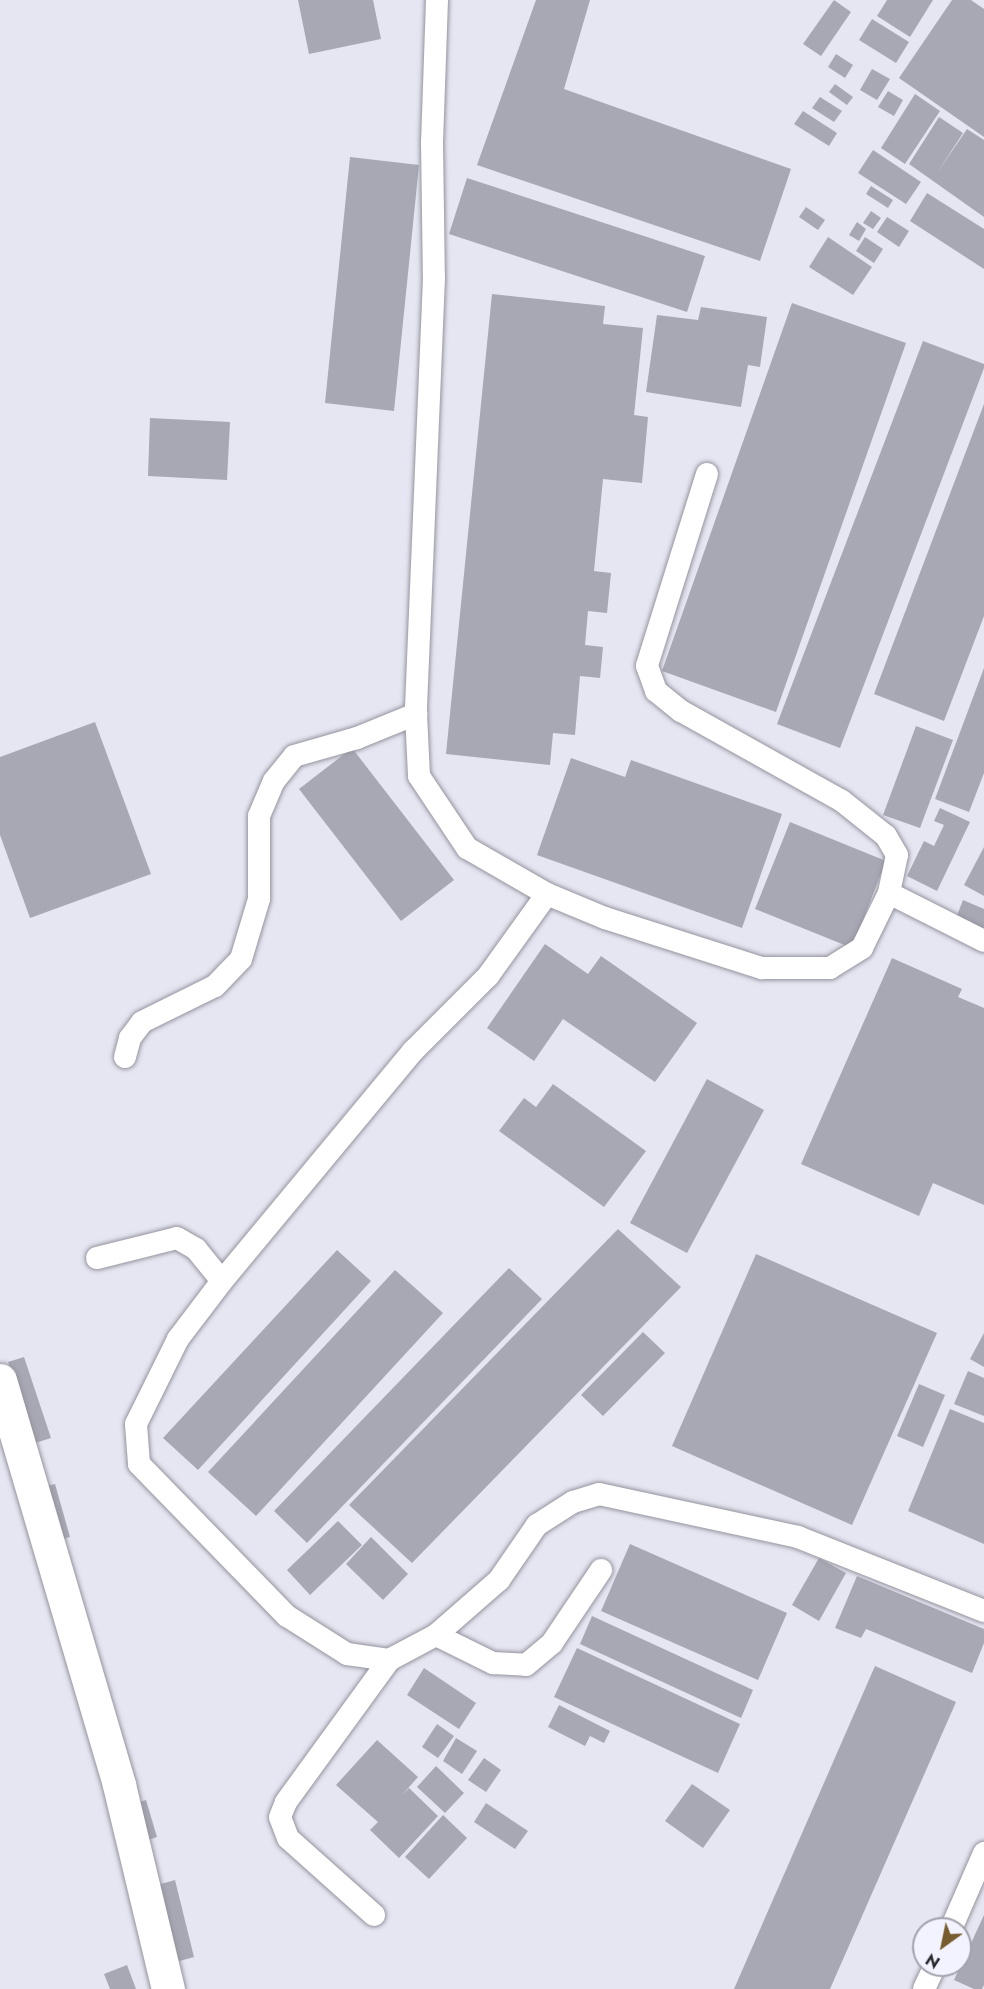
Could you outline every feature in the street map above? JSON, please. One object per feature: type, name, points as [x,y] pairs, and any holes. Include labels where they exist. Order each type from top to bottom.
[{"type":"street","points":[[0,1380],[119,1785],[168,1989]]},
{"type":"lane","points":[[437,0],[432,142],[434,278],[416,714],[418,776],[467,848],[547,894],[605,918],[762,969],[830,968],[862,948],[889,893],[897,855],[886,836],[842,801],[681,711],[656,691],[647,666],[707,474]]},
{"type":"lane","points":[[125,1057],[130,1038],[142,1022],[216,986],[241,959],[259,899],[259,816],[274,781],[294,756],[357,738],[416,714]]},
{"type":"lane","points":[[889,893],[984,941]]},
{"type":"lane","points":[[389,1660],[347,1654],[287,1616],[139,1464],[136,1424],[155,1381],[178,1339],[222,1281],[413,1051],[488,976],[547,894]]},
{"type":"lane","points":[[97,1258],[177,1238],[196,1249],[222,1281]]},
{"type":"lane","points":[[374,1915],[288,1838],[280,1817],[286,1802],[389,1660],[436,1635],[500,1580],[537,1525],[573,1502],[599,1494],[798,1537],[984,1611]]},
{"type":"lane","points":[[436,1635],[493,1663],[526,1665],[552,1643],[601,1569]]},
{"type":"lane","points":[[956,1917],[984,1853]]},
{"type":"building","points":[[298,0],[373,0],[381,39],[309,54]]},
{"type":"building","points":[[536,0],[590,0],[564,89],[791,169],[760,261],[477,165]]},
{"type":"building","points":[[834,0],[851,12],[821,56],[803,44]]},
{"type":"building","points":[[887,0],[933,0],[910,37],[877,16]]},
{"type":"building","points":[[952,0],[971,0],[984,9],[984,137],[899,78]]},
{"type":"building","points":[[872,19],[909,42],[896,63],[859,40]]},
{"type":"building","points":[[836,54],[853,65],[845,78],[828,67]]},
{"type":"building","points":[[872,69],[890,79],[877,100],[860,90]]},
{"type":"building","points":[[835,84],[853,97],[847,105],[829,92]]},
{"type":"building","points":[[888,91],[903,100],[894,116],[878,107]]},
{"type":"building","points":[[915,94],[940,111],[905,164],[881,148]]},
{"type":"building","points":[[820,97],[842,111],[834,122],[812,108]]},
{"type":"building","points":[[803,111],[837,133],[829,146],[794,124]]},
{"type":"building","points":[[939,117],[963,133],[937,173],[967,129],[984,140],[984,217],[909,164]]},
{"type":"building","points":[[873,150],[921,182],[906,204],[858,173]]},
{"type":"building","points":[[350,157],[419,165],[394,411],[325,403]]},
{"type":"building","points":[[467,178],[705,256],[687,312],[449,234]]},
{"type":"building","points":[[871,186],[893,200],[888,208],[866,194]]},
{"type":"building","points":[[927,193],[984,229],[984,269],[910,221]]},
{"type":"building","points":[[806,207],[825,220],[818,230],[799,217]]},
{"type":"building","points":[[871,211],[881,218],[873,229],[863,223]]},
{"type":"building","points":[[887,217],[909,231],[899,247],[877,232]]},
{"type":"building","points":[[857,222],[866,229],[859,241],[849,235]]},
{"type":"building","points":[[828,237],[872,267],[853,295],[809,267]]},
{"type":"building","points":[[865,237],[883,249],[874,263],[856,251]]},
{"type":"building","points":[[492,294],[605,306],[603,324],[643,328],[634,415],[648,417],[642,483],[603,479],[594,571],[611,573],[607,613],[588,611],[585,645],[603,647],[600,678],[580,676],[575,735],[553,733],[550,765],[446,754]]},
{"type":"building","points":[[792,303],[906,343],[776,712],[662,671]]},
{"type":"building","points":[[701,307],[767,317],[760,367],[748,365],[741,407],[646,392],[657,315],[698,320]]},
{"type":"building","points":[[923,341],[984,364],[984,368],[840,748],[777,724]]},
{"type":"building","points":[[984,404],[984,616],[944,721],[874,694]]},
{"type":"building","points":[[150,418],[230,422],[227,480],[148,476]]},
{"type":"building","points":[[984,668],[984,773],[969,812],[935,799]]},
{"type":"building","points":[[95,722],[151,874],[30,918],[0,835],[0,757]]},
{"type":"building","points":[[916,726],[953,740],[920,828],[883,815]]},
{"type":"building","points":[[352,748],[454,880],[401,921],[299,789]]},
{"type":"building","points":[[571,758],[625,777],[631,760],[782,814],[742,928],[537,855]]},
{"type":"building","points":[[940,808],[970,822],[937,891],[907,876],[924,841],[934,846],[944,825],[934,821]]},
{"type":"building","points":[[790,822],[886,861],[852,948],[755,909]]},
{"type":"building","points":[[984,847],[984,896],[964,885]]},
{"type":"building","points":[[963,900],[984,909],[984,929],[956,918]]},
{"type":"building","points":[[545,944],[588,974],[601,956],[697,1023],[655,1082],[563,1019],[534,1061],[487,1028]]},
{"type":"building","points":[[892,958],[962,989],[958,997],[984,1008],[984,1205],[933,1183],[919,1216],[801,1164]]},
{"type":"building","points":[[707,1079],[764,1110],[687,1253],[630,1223]]},
{"type":"building","points":[[553,1084],[646,1151],[604,1207],[499,1131],[524,1098],[536,1107]]},
{"type":"building","points":[[618,1229],[681,1287],[412,1563],[349,1505]]},
{"type":"building","points":[[337,1250],[371,1281],[198,1470],[163,1438]]},
{"type":"building","points":[[756,1254],[937,1333],[852,1525],[672,1446]]},
{"type":"building","points":[[509,1268],[542,1299],[307,1543],[274,1511]]},
{"type":"building","points":[[395,1270],[443,1313],[256,1516],[208,1472]]},
{"type":"building","points":[[643,1332],[665,1353],[603,1416],[581,1395]]},
{"type":"building","points":[[984,1333],[984,1367],[970,1359]]},
{"type":"building","points":[[24,1357],[51,1438],[35,1443],[8,1362]]},
{"type":"building","points":[[968,1371],[984,1378],[984,1416],[954,1404]]},
{"type":"building","points":[[919,1384],[945,1395],[923,1447],[897,1436]]},
{"type":"building","points":[[950,1409],[984,1423],[984,1544],[908,1511]]},
{"type":"building","points":[[55,1484],[70,1537],[56,1541],[41,1487]]},
{"type":"building","points":[[338,1521],[362,1545],[310,1595],[287,1570]]},
{"type":"building","points":[[371,1537],[408,1574],[383,1600],[346,1564]]},
{"type":"building","points":[[630,1544],[787,1613],[758,1680],[601,1611]]},
{"type":"building","points":[[819,1558],[846,1573],[819,1621],[792,1605]]},
{"type":"building","points":[[857,1576],[984,1629],[984,1643],[972,1673],[866,1629],[861,1638],[835,1628]]},
{"type":"building","points":[[592,1616],[753,1690],[741,1718],[580,1644]]},
{"type":"building","points":[[577,1648],[740,1724],[718,1773],[554,1697]]},
{"type":"building","points":[[875,1666],[956,1702],[830,1989],[734,1989]]},
{"type":"building","points":[[424,1668],[476,1703],[459,1729],[407,1695]]},
{"type":"building","points":[[559,1705],[610,1731],[604,1743],[590,1736],[585,1746],[548,1727]]},
{"type":"building","points":[[437,1724],[454,1736],[438,1758],[422,1747]]},
{"type":"building","points":[[456,1738],[477,1751],[462,1774],[443,1761]]},
{"type":"building","points":[[377,1740],[418,1777],[402,1795],[409,1788],[438,1816],[399,1858],[370,1830],[378,1822],[336,1785]]},
{"type":"building","points":[[484,1758],[501,1770],[486,1792],[468,1780]]},
{"type":"building","points":[[436,1766],[464,1793],[445,1813],[417,1787]]},
{"type":"building","points":[[692,1784],[730,1810],[703,1848],[665,1821]]},
{"type":"building","points":[[146,1800],[157,1837],[145,1841],[133,1804]]},
{"type":"building","points":[[486,1803],[528,1831],[515,1849],[474,1822]]},
{"type":"building","points":[[443,1815],[467,1838],[429,1879],[405,1857]]},
{"type":"building","points":[[175,1880],[194,1957],[176,1962],[157,1885]]},
{"type":"building","points":[[984,1915],[984,1985],[982,1989],[974,1989],[954,1980],[955,1977],[972,1977],[972,1941]]},
{"type":"building","points":[[127,1965],[136,1989],[110,1989],[104,1974]]}]
